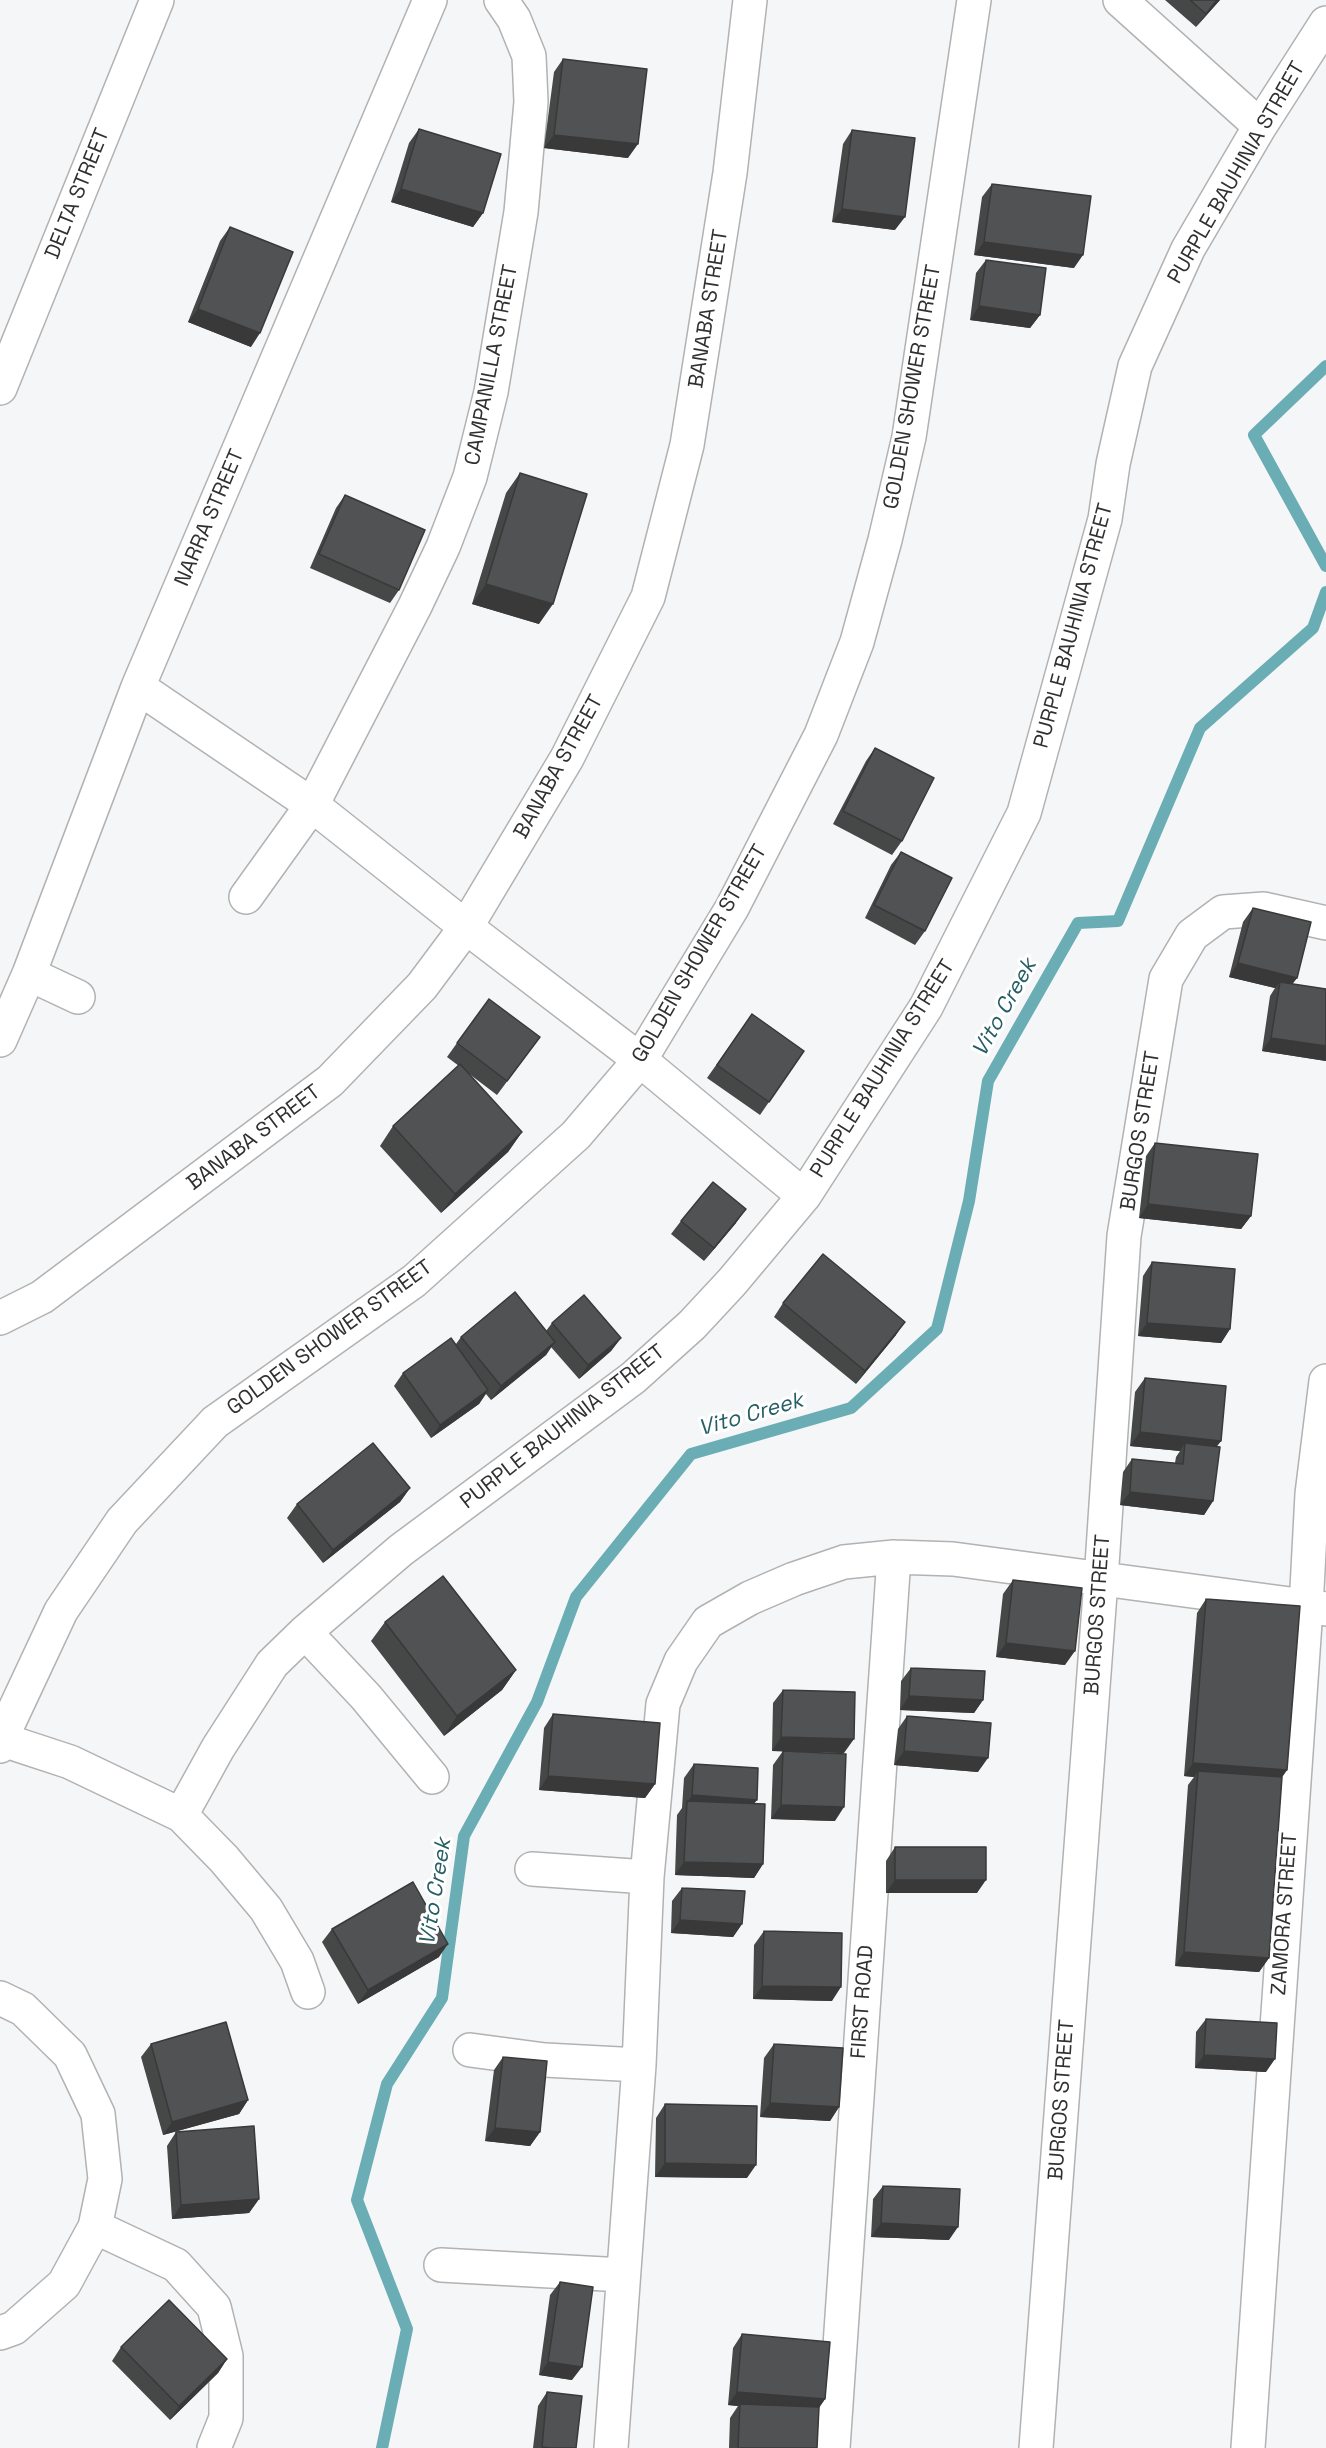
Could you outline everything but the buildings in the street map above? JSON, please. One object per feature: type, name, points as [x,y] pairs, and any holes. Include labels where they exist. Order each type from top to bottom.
[{"type":"street","name":"DELTA STREET","points":[[0,388],[157,0]]},
{"type":"street","name":"NARRA STREET","points":[[0,1040],[29,974],[138,687],[430,0]]},
{"type":"street","name":"CAMPANILLA STREET","points":[[246,897],[312,805],[381,675],[443,547],[470,477],[491,392],[521,212],[531,102],[529,56],[514,19],[501,0]]},
{"type":"street","name":"BANABA STREET","points":[[0,1318],[42,1297],[330,1081],[422,987],[466,927],[567,758],[648,597],[687,446],[730,173],[750,0]]},
{"type":"street","name":"GOLDEN SHOWER STREET","points":[[0,1741],[62,1611],[122,1521],[215,1422],[414,1281],[576,1135],[640,1059],[732,908],[821,735],[857,642],[885,540],[909,437],[974,0]]},
{"type":"street","points":[[1120,0],[1260,126]]},
{"type":"street","name":"PURPLE BAUHINIA STREET","points":[[181,1815],[218,1748],[272,1664],[305,1632],[401,1550],[633,1378],[708,1308],[804,1196],[926,1007],[1024,813],[1105,519],[1113,464],[1135,366],[1188,249],[1260,126],[1326,23]]},
{"type":"street","points":[[138,687],[312,805],[466,927],[640,1059],[804,1196]]},
{"type":"street","name":"BURGOS STREET","points":[[1036,2448],[1101,1580],[1124,1236],[1166,979],[1192,935],[1223,912],[1264,909],[1326,923]]},
{"type":"street","points":[[29,974],[78,997]]},
{"type":"street","name":"ZAMORA STREET","points":[[1248,2448],[1316,1608],[1312,1494],[1326,1381]]},
{"type":"street","points":[[611,2448],[639,2066],[647,1877],[663,1704],[681,1661],[708,1622],[750,1598],[794,1579],[844,1562],[894,1557],[953,1559],[1316,1608]]},
{"type":"street","name":"FIRST ROAD","points":[[833,2448],[894,1557]]},
{"type":"street","points":[[305,1632],[366,1697],[432,1777]]},
{"type":"street","points":[[0,1741],[70,1762],[181,1815],[224,1859],[266,1908],[297,1961],[308,1992]]},
{"type":"street","points":[[532,1869],[647,1877]]},
{"type":"street","points":[[0,1998],[23,2009],[70,2055],[98,2114],[105,2179],[95,2227],[64,2284],[15,2328],[0,2333]]},
{"type":"street","points":[[470,2050],[545,2060],[639,2066]]},
{"type":"street","points":[[95,2227],[176,2265],[214,2307],[226,2356],[226,2418],[214,2448]]},
{"type":"street","points":[[441,2265],[623,2275]]},
{"type":"waterway","name":"Vito Creek","points":[[1326,366],[1254,435],[1326,566]]},
{"type":"waterway","name":"Vito Creek","points":[[382,2448],[407,2329],[357,2200],[387,2084],[442,1998],[464,1836],[537,1702],[576,1597],[691,1454],[851,1408],[937,1329],[969,1201],[988,1081],[1078,923],[1118,921],[1200,728],[1313,628],[1326,592]]}]
